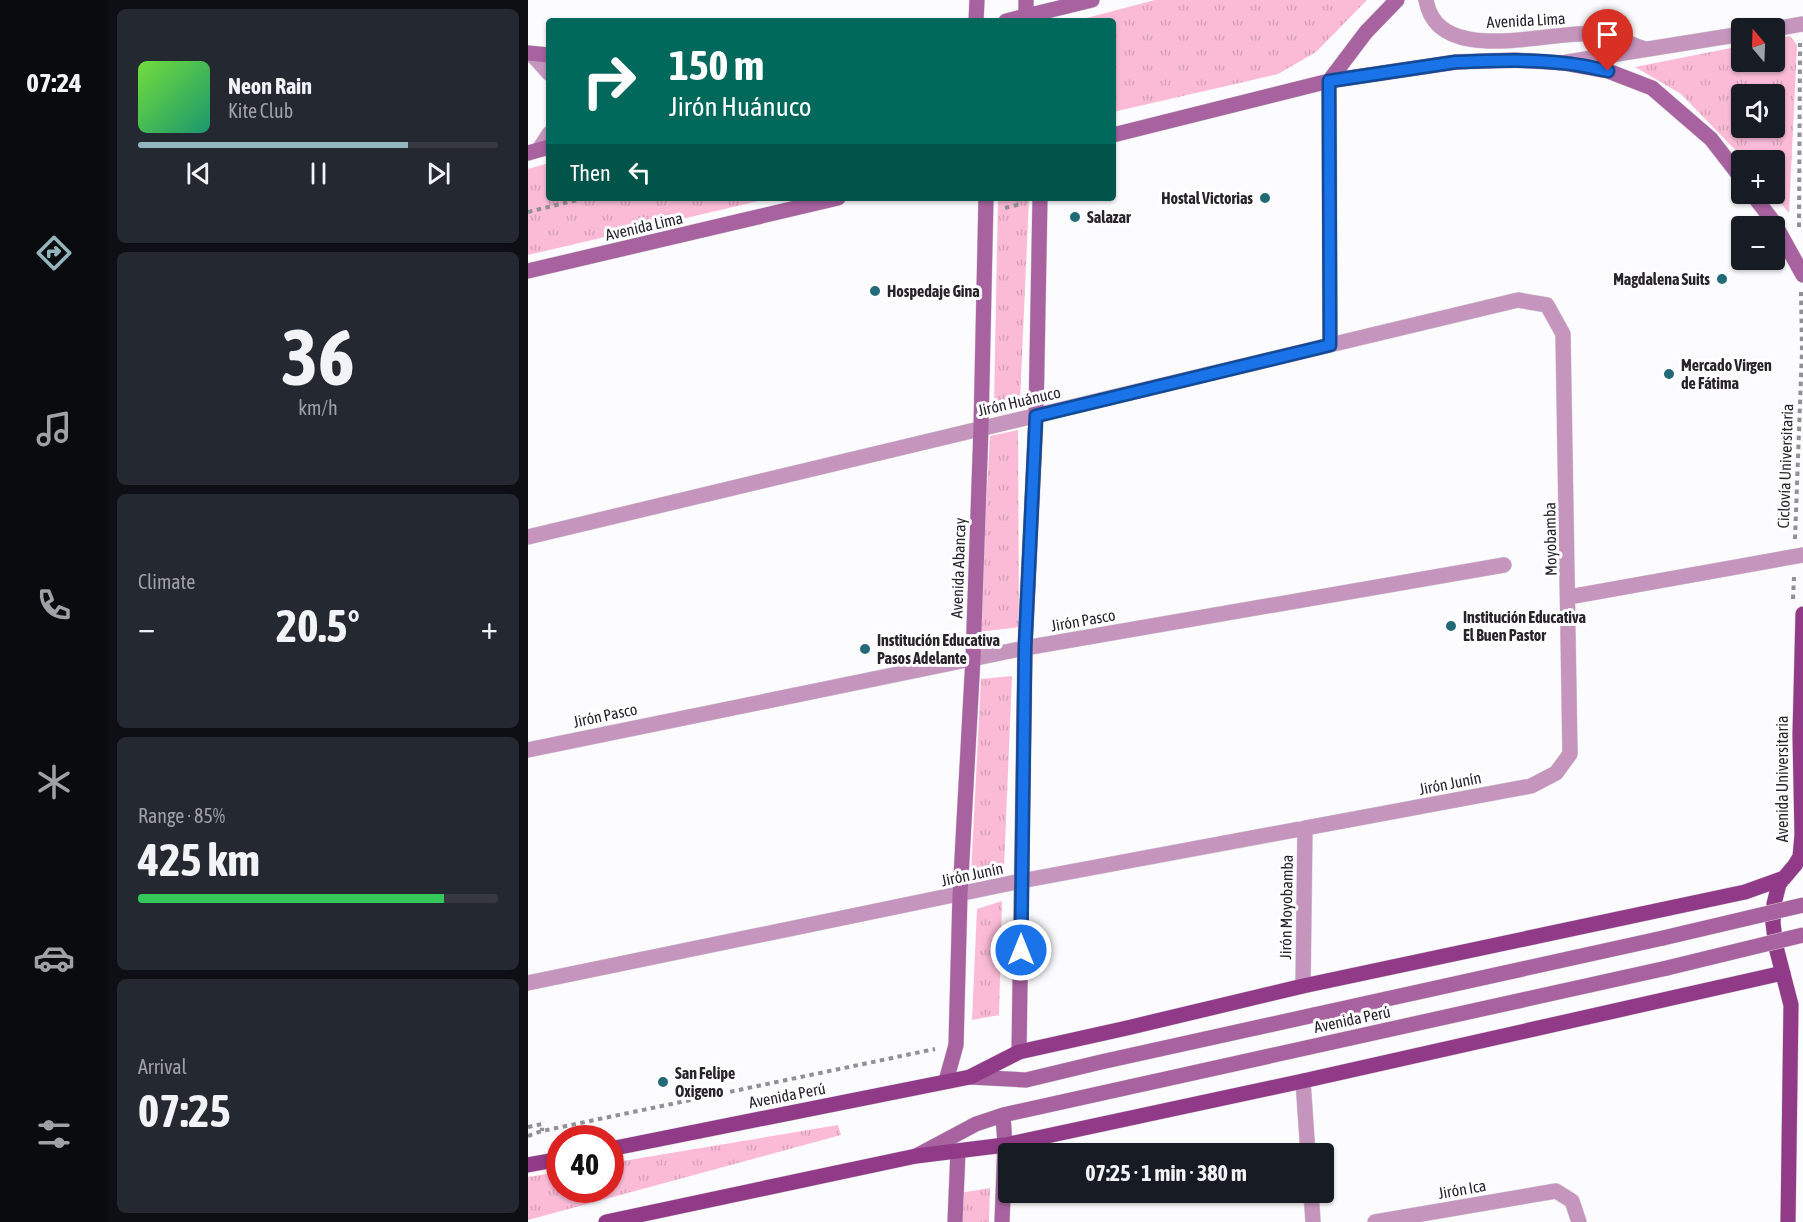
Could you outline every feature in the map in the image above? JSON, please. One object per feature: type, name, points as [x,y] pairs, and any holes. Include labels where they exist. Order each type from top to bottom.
[{"type":"main road","points":[[976,18],[977,0]]},
{"type":"main road","points":[[1026,0],[1026,18]]},
{"type":"main road","points":[[1029,18],[1092,0]]},
{"type":"main road","points":[[1329,81],[1366,32],[1397,0]]},
{"type":"main road","points":[[529,53],[546,55]]},
{"type":"main road","name":"Avenida Lima","points":[[1116,134],[1329,81],[1456,62],[1515,60],[1564,63],[1608,71],[1652,88],[1711,139],[1731,165]]},
{"type":"main road","name":"Avenida Lima","points":[[528,272],[825,201]]},
{"type":"main road","name":"Avenida Abancay","points":[[946,1081],[956,1045],[960,895],[973,658],[986,201]]},
{"type":"main road","points":[[1019,1052],[1025,648],[1036,416],[1035,201]]},
{"type":"main road","points":[[1760,204],[1773,221],[1802,273]]},
{"type":"main road","name":"Avenida Universitaria","points":[[1788,1222],[1791,1005],[1776,947],[1773,923],[1779,884],[1800,856],[1803,614]]},
{"type":"main road","name":"Avenida Perú","points":[[970,1077],[1019,1052],[1127,1029],[1303,986],[1745,892],[1784,878]]},
{"type":"main road","name":"Avenida Perú","points":[[624,1146],[970,1077],[1026,1080],[1663,939],[1803,905]]},
{"type":"main road","name":"Avenida Perú","points":[[916,1156],[976,1124],[1003,1115],[1667,968],[1803,935]]},
{"type":"main road","name":"Avenida Perú","points":[[1014,1143],[1303,1081],[1783,973]]},
{"type":"main road","points":[[1003,1115],[1005,1143]]},
{"type":"main road","name":"Avenida Perú","points":[[606,1222],[916,1156],[998,1146]]},
{"type":"main road","points":[[955,1222],[958,1151]]},
{"type":"main road","points":[[528,1165],[546,1162]]},
{"type":"main road","points":[[1002,1222],[1003,1203]]},
{"type":"street","name":"Avenida Lima","points":[[1426,0],[1428,10],[1437,24],[1447,33],[1465,39],[1484,41],[1601,34],[1645,49]]},
{"type":"street","points":[[1785,27],[1802,24]]},
{"type":"street","name":"Avenida Lima","points":[[1564,63],[1731,36]]},
{"type":"street","points":[[1329,81],[1330,345]]},
{"type":"street","name":"Jirón Huánuco","points":[[528,537],[1518,300]]},
{"type":"street","name":"Moyobamba","points":[[1518,300],[1547,305],[1563,334],[1570,754],[1556,773],[1531,786]]},
{"type":"street","points":[[1569,597],[1799,556]]},
{"type":"street","name":"Jirón Pasco","points":[[528,750],[1025,648],[1504,565]]},
{"type":"street","name":"Jirón Junín","points":[[528,983],[1021,881],[1531,786]]},
{"type":"street","name":"Jirón Moyobamba","points":[[1303,986],[1305,828]]},
{"type":"street","points":[[1303,1081],[1307,1143]]},
{"type":"street","name":"Jirón Ica","points":[[1375,1222],[1556,1191],[1572,1201],[1579,1222]]},
{"type":"street","points":[[1312,1203],[1313,1222]]},
{"type":"lane","points":[[529,53],[546,71]]},
{"type":"lane","points":[[538,150],[546,137]]},
{"type":"path","points":[[1799,237],[1802,24]]},
{"type":"path","points":[[528,212],[573,201]]},
{"type":"path","points":[[998,209],[1031,201]]},
{"type":"path","name":"Ciclovía Universitaria","points":[[1793,602],[1799,556],[1802,273]]},
{"type":"path","points":[[528,1136],[542,1131],[956,1045]]},
{"type":"path","points":[[528,1127],[542,1125],[542,1131]]},
{"type":"green space","points":[[1155,0],[1367,0],[1316,52],[1278,74],[1116,111],[1116,18],[1086,18]]},
{"type":"green space","points":[[1790,36],[1797,45],[1789,213],[1781,204],[1785,204],[1785,150],[1735,150],[1681,94],[1635,67],[1731,48],[1731,72],[1785,72],[1785,37]]},
{"type":"green space","points":[[546,164],[546,201],[759,201],[528,255],[528,169]]},
{"type":"green space","points":[[998,201],[1029,201],[1020,401],[994,405]]},
{"type":"green space","points":[[1018,430],[1019,627],[979,632],[990,436]]},
{"type":"green space","points":[[1012,676],[1004,868],[971,874],[981,679]]},
{"type":"green space","points":[[1002,901],[999,1015],[972,1020],[977,909]]},
{"type":"green space","points":[[838,1125],[841,1135],[624,1194],[624,1161]]},
{"type":"green space","points":[[546,1174],[546,1203],[591,1203],[528,1220],[528,1177]]},
{"type":"green space","points":[[990,1188],[989,1222],[960,1222],[960,1193]]},
{"type":"place","name":"Hostal Victorias","points":[[1265,198]]},
{"type":"place","name":"Salazar","points":[[1075,217]]},
{"type":"place","name":"Magdalena Suits","points":[[1722,279]]},
{"type":"place","name":"Hospedaje Gina","points":[[875,291]]},
{"type":"place","name":"Mercado Virgen de Fátima","points":[[1669,374]]},
{"type":"place","name":"Institución Educativa El Buen Pastor","points":[[1451,626]]},
{"type":"place","name":"Institución Educativa Pasos Adelante","points":[[865,649]]},
{"type":"place","name":"San Felipe Oxigeno","points":[[663,1082]]},
{"type":"route","points":[[1021,950],[1025,648],[1036,416],[1330,345],[1329,81],[1456,62],[1515,60],[1564,63],[1608,71]]}]
